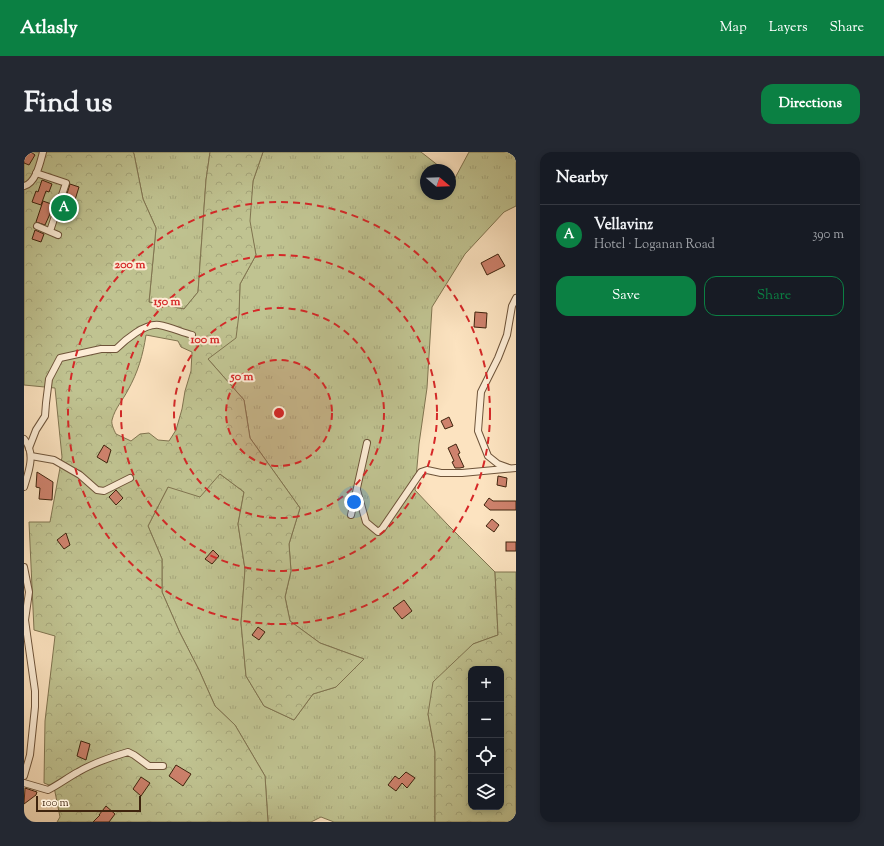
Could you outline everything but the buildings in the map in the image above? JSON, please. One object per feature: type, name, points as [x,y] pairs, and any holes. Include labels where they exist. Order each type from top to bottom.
[{"type":"street","points":[[24,186],[28,185],[32,181],[43,152]]},
{"type":"street","points":[[36,173],[66,183],[50,231]]},
{"type":"street","points":[[37,226],[58,235]]},
{"type":"street","points":[[514,469],[498,464],[488,456],[478,431],[481,392],[498,358],[507,335],[512,306],[516,298]]},
{"type":"street","points":[[29,448],[36,430],[45,416],[49,379],[60,358],[101,349],[116,349],[129,337],[148,326],[157,325],[192,336]]},
{"type":"street","points":[[24,439],[31,456],[24,487]]},
{"type":"street","points":[[352,516],[367,443]]},
{"type":"street","points":[[31,456],[54,460],[80,475],[98,490],[104,491],[130,478]]},
{"type":"street","points":[[357,490],[366,522],[378,532],[382,529],[421,472],[428,470],[441,473],[462,473],[514,469]]},
{"type":"street","points":[[24,567],[29,592],[25,620],[35,691],[35,708],[30,755],[24,776]]},
{"type":"street","points":[[24,783],[48,790],[78,772],[105,759],[128,752],[149,766],[163,766]]},
{"type":"green space","points":[[24,152],[133,152],[143,199],[156,228],[149,302],[184,309],[198,292],[206,180],[210,152],[263,152],[253,181],[250,221],[256,255],[240,284],[239,314],[236,338],[208,359],[244,400],[250,438],[300,508],[289,544],[291,571],[285,597],[290,621],[320,643],[364,659],[336,687],[313,694],[294,720],[264,706],[246,676],[241,623],[245,569],[238,524],[244,492],[220,474],[200,497],[168,487],[148,526],[162,559],[162,592],[180,633],[215,706],[235,725],[265,776],[268,822],[57,822],[60,817],[54,787],[44,783],[45,721],[55,636],[34,630],[29,522],[50,522],[62,457],[55,388],[24,385]],"holes":[[[146,335],[178,341],[181,347],[192,352],[191,371],[176,430],[169,441],[158,440],[149,433],[140,434],[131,441],[116,434],[112,425],[112,420],[132,383],[142,356]]]},
{"type":"green space","points":[[133,152],[210,152],[206,180],[198,292],[184,309],[149,302],[156,228],[143,199]]},
{"type":"green space","points":[[263,152],[421,152],[436,164],[420,164],[420,200],[456,200],[456,176],[469,152],[516,152],[516,206],[504,212],[465,254],[432,307],[427,388],[419,444],[415,490],[495,572],[498,635],[473,644],[428,714],[435,752],[435,822],[334,822],[321,817],[311,822],[268,822],[265,776],[235,725],[215,706],[162,592],[162,559],[148,526],[168,487],[220,474],[244,492],[238,524],[245,569],[241,623],[246,676],[264,706],[294,720],[313,694],[336,687],[364,659],[320,643],[290,621],[285,597],[291,571],[289,544],[300,508],[250,438],[244,400],[208,359],[239,314],[240,284],[256,255],[249,221],[253,181]]},
{"type":"green space","points":[[495,572],[516,572],[516,822],[435,822],[435,752],[428,714],[433,682],[473,644],[498,635]]},
{"type":"place","name":"Vellavinz","points":[[64,208]]}]
